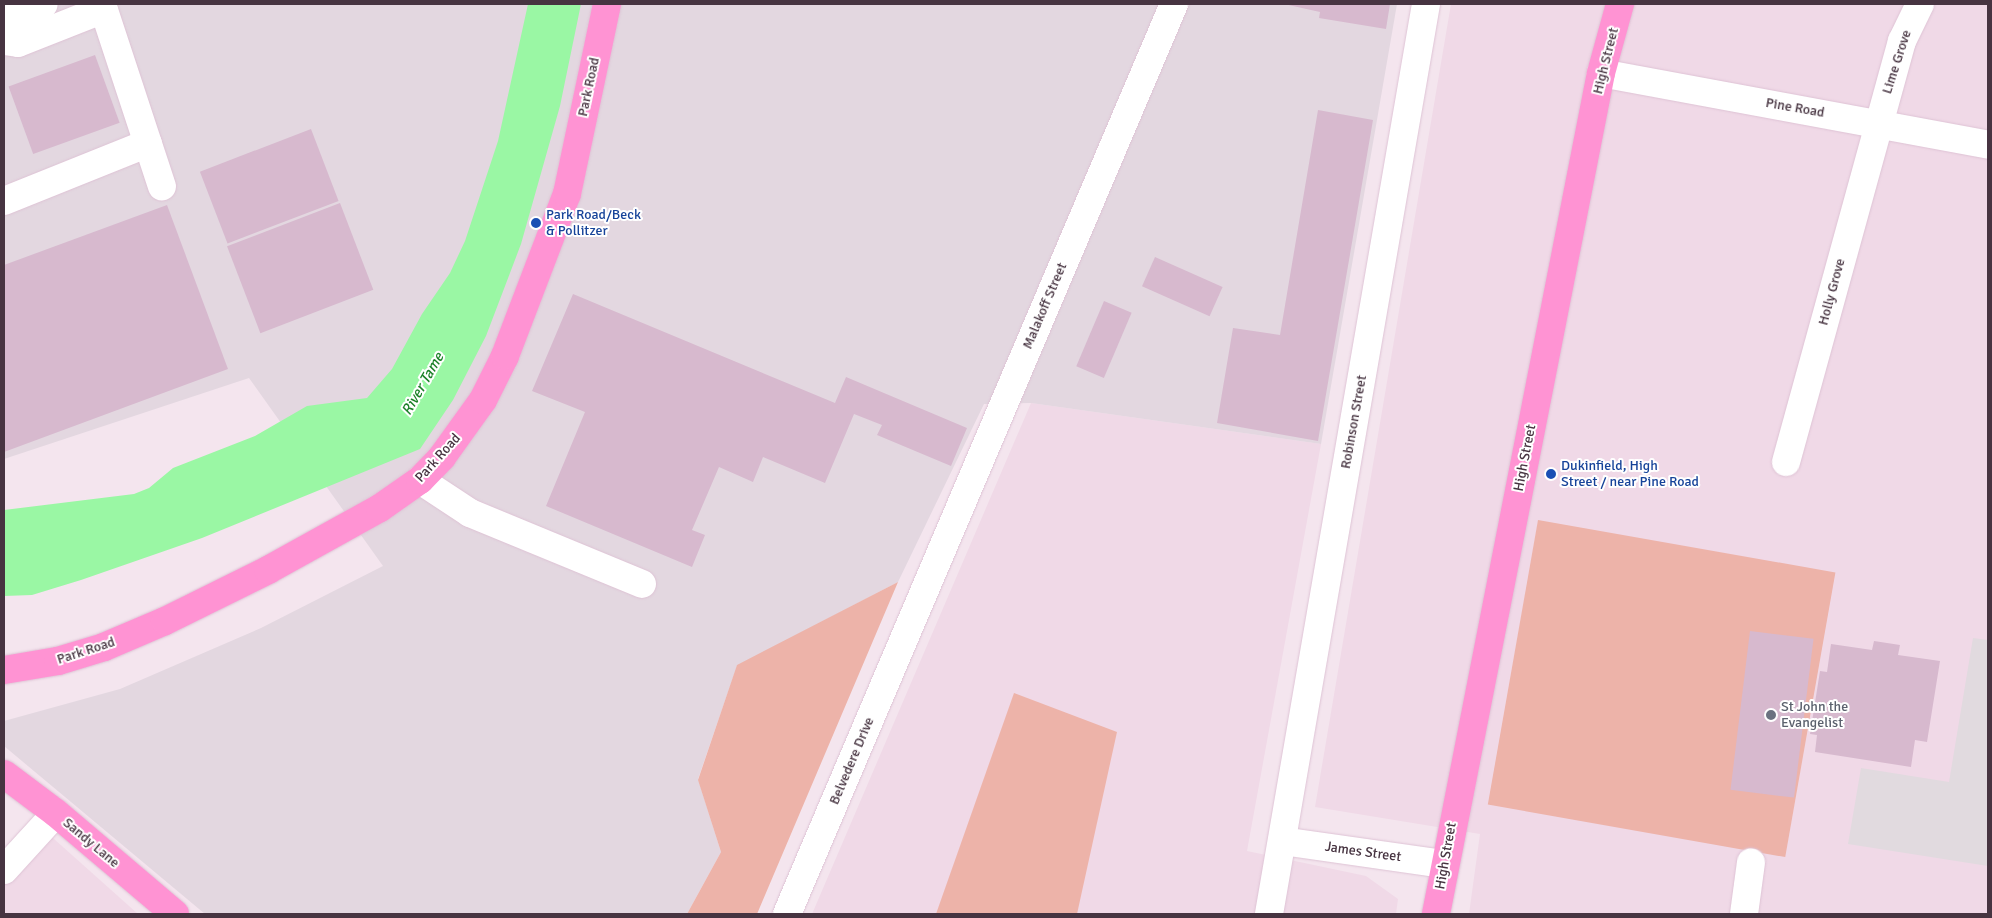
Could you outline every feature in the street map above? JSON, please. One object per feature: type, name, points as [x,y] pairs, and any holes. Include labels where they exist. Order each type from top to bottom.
[{"type":"main road","name":"Park Road","points":[[4,670],[58,661],[104,647],[165,621],[268,570],[380,508],[420,480],[461,432],[505,356],[567,194],[607,4]]},
{"type":"main road","name":"High Street","points":[[1436,914],[1444,864],[1602,74],[1620,4]]},
{"type":"main road","name":"Sandy Lane","points":[[4,774],[56,813],[175,914]]},
{"type":"street","points":[[4,22],[44,4]]},
{"type":"street","name":"Malakoff Street","points":[[917,607],[1174,4]]},
{"type":"street","name":"Robinson Street","points":[[1269,914],[1426,4]]},
{"type":"street","name":"Lime Grove","points":[[1878,123],[1902,41],[1920,4]]},
{"type":"street","points":[[4,41],[18,44],[103,6],[162,186]]},
{"type":"street","name":"Pine Road","points":[[1602,74],[1878,123],[1988,145]]},
{"type":"street","name":"Holly Grove","points":[[1786,462],[1878,123]]},
{"type":"street","points":[[4,201],[148,143]]},
{"type":"street","points":[[420,480],[470,513],[642,584]]},
{"type":"street","name":"Belvedere Drive","points":[[786,914],[917,607]]},
{"type":"street","points":[[4,870],[56,813]]},
{"type":"street","name":"James Street","points":[[1282,841],[1444,864]]},
{"type":"street","points":[[1744,914],[1751,862]]},
{"type":"shaded area","points":[[4,4],[1397,4],[1321,444],[1031,403],[984,404],[898,582],[737,666],[698,779],[721,852],[687,914],[205,914],[4,746],[4,721],[120,689],[261,628],[383,566],[249,378],[4,459]]},
{"type":"shaded area","points":[[1451,4],[1988,4],[1988,914],[1469,914],[1480,834],[1315,807]]},
{"type":"shaded area","points":[[1031,403],[1321,444],[1247,851],[1366,876],[1398,899],[1396,914],[812,914]]},
{"type":"shaded area","points":[[1538,520],[1835,572],[1785,857],[1488,805]]},
{"type":"shaded area","points":[[898,582],[757,914],[687,914],[721,852],[698,780],[737,665]]},
{"type":"shaded area","points":[[1973,638],[1988,640],[1988,866],[1848,844],[1861,768],[1949,782]]},
{"type":"shaded area","points":[[1014,693],[1117,732],[1077,914],[936,914]]},
{"type":"shaded area","points":[[35,822],[138,914],[4,914],[4,859]]},
{"type":"water","name":"River Tame","points":[[528,4],[581,4],[560,106],[521,244],[486,336],[453,400],[420,449],[202,538],[32,595],[4,596],[4,510],[134,494],[149,488],[173,468],[255,436],[307,406],[367,398],[392,369],[422,314],[450,273],[465,241],[498,141]]},
{"type":"building","points":[[1284,4],[1390,4],[1386,29],[1319,18],[1320,12]]},
{"type":"building","points":[[95,55],[120,123],[33,154],[9,86]]},
{"type":"building","points":[[1318,110],[1373,120],[1318,441],[1217,423],[1233,328],[1280,335]]},
{"type":"building","points":[[311,129],[339,201],[227,244],[200,172]]},
{"type":"building","points":[[340,203],[373,290],[260,333],[227,246]]},
{"type":"building","points":[[167,205],[228,369],[4,452],[4,265]]},
{"type":"building","points":[[1155,257],[1223,287],[1210,316],[1142,286]]},
{"type":"building","points":[[573,294],[835,403],[846,377],[967,428],[951,466],[877,435],[882,425],[854,414],[825,483],[763,457],[753,482],[719,467],[692,530],[705,535],[692,567],[546,506],[585,412],[532,391]]},
{"type":"building","points":[[1104,301],[1132,313],[1104,378],[1076,366]]},
{"type":"building","name":"St John the Evangelist","points":[[1750,631],[1814,639],[1794,798],[1731,790]]},
{"type":"building","points":[[1874,641],[1900,645],[1898,655],[1940,661],[1927,742],[1915,740],[1911,767],[1815,752],[1817,735],[1810,734],[1820,671],[1827,672],[1831,644],[1872,650]]},
{"type":"place","name":"Park Road/Beck & Pollitzer","points":[[536,223]]},
{"type":"place","name":"Dukinfield, High Street / near Pine Road","points":[[1551,474]]},
{"type":"place","name":"St John the Evangelist","points":[[1771,715]]}]
